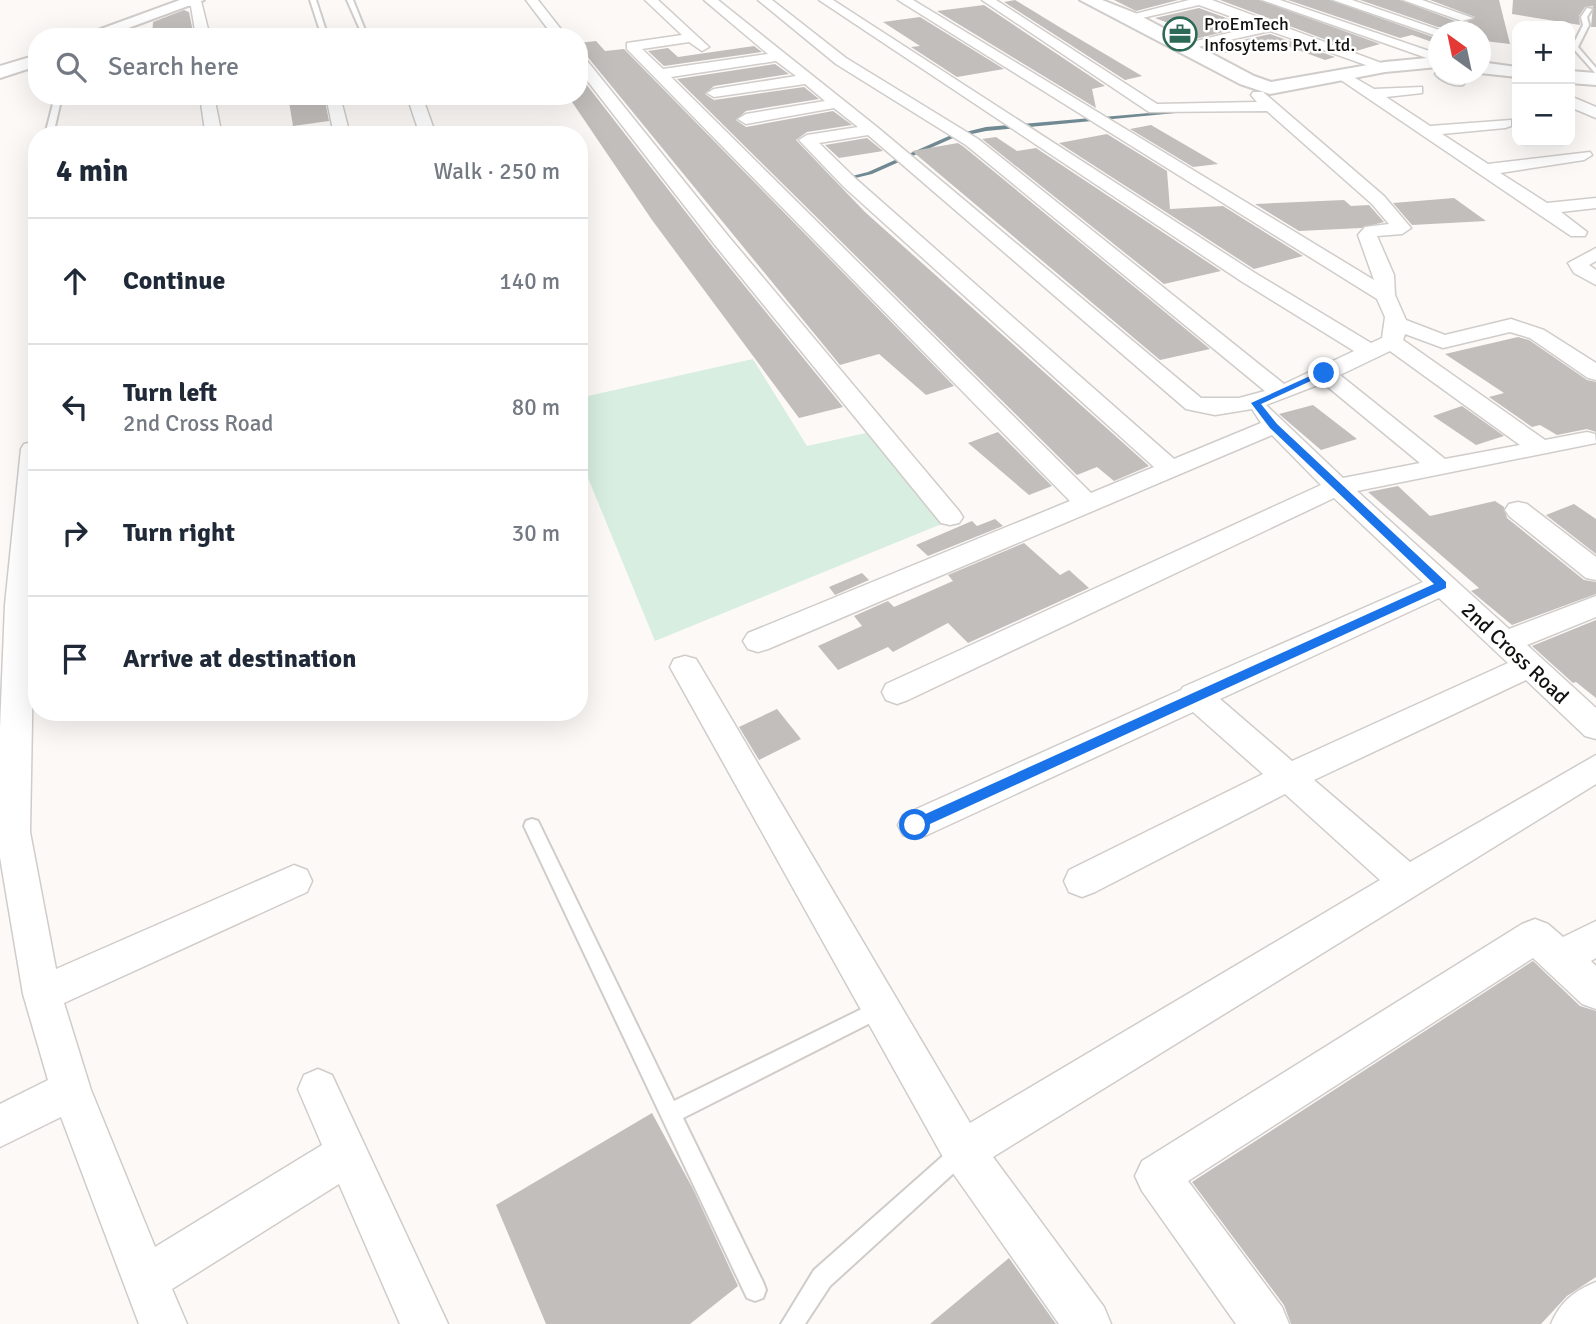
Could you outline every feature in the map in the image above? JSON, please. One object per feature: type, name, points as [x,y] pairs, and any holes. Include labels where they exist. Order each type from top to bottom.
[{"type":"street","points":[[532,0],[554,28]]},
{"type":"street","points":[[651,0],[705,50]]},
{"type":"street","points":[[710,0],[871,130],[1194,404],[1210,408],[1267,398],[1368,351],[1395,333],[1443,342],[1511,324],[1537,334],[1596,373]]},
{"type":"street","name":"2nd Cross Road","points":[[764,0],[841,61],[972,142],[1267,398],[1274,426],[1503,643],[1596,727]]},
{"type":"street","points":[[825,0],[1248,277],[1368,351]]},
{"type":"street","points":[[906,2],[936,0]]},
{"type":"street","points":[[988,0],[1154,109],[1271,97],[1343,75],[1428,62]]},
{"type":"street","points":[[1087,0],[1129,17],[1247,80],[1271,97],[1378,200],[1402,228],[1367,235],[1384,275],[1385,295]]},
{"type":"street","points":[[1129,17],[1200,0],[1385,67]]},
{"type":"street","points":[[1268,0],[1428,59]]},
{"type":"street","points":[[1339,0],[1428,28]]},
{"type":"street","points":[[1409,0],[1467,19]]},
{"type":"street","points":[[116,28],[198,2]]},
{"type":"street","points":[[127,28],[198,2]]},
{"type":"street","points":[[198,2],[202,28]]},
{"type":"street","points":[[906,2],[1385,295],[1396,313],[1395,333]]},
{"type":"street","points":[[1185,48],[1270,26]]},
{"type":"street","points":[[691,38],[632,46],[1087,504]]},
{"type":"street","points":[[659,74],[779,56]]},
{"type":"street","points":[[0,65],[28,57]]},
{"type":"street","points":[[0,72],[28,63]]},
{"type":"street","points":[[588,71],[722,241],[950,517]]},
{"type":"street","points":[[1343,75],[1578,232]]},
{"type":"street","points":[[1575,77],[1596,79]]},
{"type":"street","points":[[714,93],[807,79]]},
{"type":"street","points":[[1372,94],[1417,90]]},
{"type":"street","points":[[746,119],[837,103]]},
{"type":"street","points":[[1575,104],[1596,113]]},
{"type":"street","points":[[209,105],[212,126]]},
{"type":"street","points":[[334,105],[340,126]]},
{"type":"street","points":[[417,105],[425,126]]},
{"type":"street","points":[[1427,131],[1512,116]]},
{"type":"street","points":[[871,130],[807,140],[850,183],[1171,469]]},
{"type":"street","points":[[1484,170],[1584,155]]},
{"type":"street","points":[[1543,209],[1596,202]]},
{"type":"street","points":[[1596,254],[1578,263],[1581,269],[1596,279]]},
{"type":"street","points":[[1395,333],[1539,447]]},
{"type":"street","points":[[1324,373],[1441,468]]},
{"type":"street","points":[[758,641],[1274,426]]},
{"type":"street","points":[[897,692],[1337,487],[1587,439]]},
{"type":"street","points":[[1518,510],[1596,571]]},
{"type":"street","points":[[915,825],[1194,695],[1442,585]]},
{"type":"street","points":[[28,602],[13,832],[42,994],[71,1090],[163,1324]]},
{"type":"street","points":[[1503,643],[1596,606]]},
{"type":"street","points":[[1082,881],[1288,777],[1529,666]]},
{"type":"street","points":[[685,667],[963,1151],[1087,1324]]},
{"type":"street","points":[[1194,695],[1407,881]]},
{"type":"street","points":[[963,1151],[1596,768]]},
{"type":"street","points":[[42,994],[294,881]]},
{"type":"street","points":[[1265,1324],[1157,1176],[1535,936],[1596,990]]},
{"type":"street","points":[[1561,959],[1596,938]]},
{"type":"street","points":[[318,1089],[425,1324]]},
{"type":"street","points":[[0,1126],[71,1090]]},
{"type":"street","points":[[146,1279],[346,1155]]},
{"type":"street","points":[[1575,1324],[1596,1305]]},
{"type":"lane","points":[[313,0],[322,28]]},
{"type":"lane","points":[[350,0],[362,28]]},
{"type":"lane","points":[[1589,9],[1584,17],[1586,25],[1575,47],[1596,72]]},
{"type":"lane","points":[[51,126],[57,105]]},
{"type":"lane","points":[[532,826],[755,1290]]},
{"type":"lane","points":[[670,1114],[881,1008]]},
{"type":"lane","points":[[792,1324],[822,1278],[963,1151]]},
{"type":"green space","points":[[753,359],[807,446],[866,433],[944,523],[655,641],[588,478],[588,396]]},
{"type":"building","points":[[1015,0],[1142,76],[1125,80],[1004,2]]},
{"type":"building","points":[[1114,0],[1178,0],[1136,11]]},
{"type":"building","points":[[1220,0],[1259,0],[1380,44],[1356,51]]},
{"type":"building","points":[[1288,0],[1330,0],[1428,35],[1428,41],[1412,35],[1400,38]]},
{"type":"building","points":[[1360,0],[1400,0],[1455,21],[1428,21],[1428,24]]},
{"type":"building","points":[[1430,0],[1499,0],[1510,44],[1491,42],[1491,21],[1468,21],[1475,17]]},
{"type":"building","points":[[1513,0],[1596,0],[1596,27],[1591,27],[1593,6],[1585,7],[1579,16],[1580,25],[1575,24],[1575,21],[1555,21],[1512,14]]},
{"type":"building","points":[[984,5],[1105,86],[1092,89],[1096,108],[937,11]]},
{"type":"building","points":[[1199,8],[1248,26],[1191,40],[1178,33],[1189,31],[1155,18]]},
{"type":"building","points":[[184,10],[189,12],[192,28],[153,28],[153,22]]},
{"type":"building","points":[[920,17],[1004,69],[957,77],[911,47],[920,46],[883,22]]},
{"type":"building","points":[[1270,34],[1335,57],[1325,60],[1271,40],[1226,53],[1211,47]]},
{"type":"building","points":[[596,41],[605,51],[624,49],[954,386],[926,395],[879,354],[840,365],[588,57],[588,42]]},
{"type":"building","points":[[754,46],[762,52],[664,66],[648,51],[668,48],[678,57]]},
{"type":"building","points":[[775,64],[789,74],[714,86],[705,94],[714,100],[804,87],[819,99],[746,111],[736,120],[746,127],[833,111],[852,125],[807,132],[796,140],[865,212],[1149,466],[1114,481],[1097,467],[1077,475],[677,79]]},
{"type":"building","points":[[588,87],[843,407],[799,418],[652,220],[574,105],[588,105]]},
{"type":"building","points":[[290,105],[326,105],[329,121],[293,126]]},
{"type":"building","points":[[1151,125],[1218,164],[1193,167],[1130,129]]},
{"type":"building","points":[[1107,134],[1167,171],[1170,209],[1223,206],[1303,256],[1254,269],[1059,143]]},
{"type":"building","points":[[996,137],[1017,151],[1036,148],[1221,271],[1164,284],[982,139]]},
{"type":"building","points":[[867,138],[883,151],[839,158],[825,145]]},
{"type":"building","points":[[958,143],[1210,349],[1160,360],[912,151]]},
{"type":"building","points":[[1454,198],[1486,221],[1412,225],[1393,203]]},
{"type":"building","points":[[1344,200],[1351,206],[1369,205],[1384,222],[1361,228],[1299,231],[1255,204]]},
{"type":"building","points":[[1518,337],[1529,340],[1587,380],[1596,382],[1596,432],[1587,429],[1557,435],[1540,425],[1532,427],[1489,397],[1504,393],[1445,354]]},
{"type":"building","points":[[1313,405],[1357,439],[1321,450],[1279,414]]},
{"type":"building","points":[[1462,406],[1504,436],[1476,445],[1433,416]]},
{"type":"building","points":[[998,432],[1052,486],[1029,495],[968,443]]},
{"type":"building","points":[[1398,486],[1430,516],[1495,501],[1504,507],[1507,518],[1584,580],[1596,582],[1596,594],[1512,625],[1471,591],[1479,588],[1368,492]]},
{"type":"building","points":[[1574,504],[1596,519],[1596,554],[1546,515]]},
{"type":"building","points":[[995,519],[1003,526],[928,556],[916,545],[972,521],[977,526]]},
{"type":"building","points":[[1024,543],[1060,575],[1069,570],[1089,588],[968,643],[948,623],[893,652],[888,647],[838,670],[818,646],[862,626],[854,616],[888,601],[894,607],[953,581],[948,575]]},
{"type":"building","points":[[862,573],[869,580],[835,595],[829,587]]},
{"type":"building","points":[[1596,620],[1596,698],[1576,682],[1573,683],[1532,646]]},
{"type":"building","points":[[777,709],[801,739],[759,760],[739,727]]},
{"type":"building","points":[[1533,961],[1580,1006],[1596,1011],[1596,1277],[1567,1296],[1541,1324],[1291,1324],[1284,1305],[1192,1182]]},
{"type":"building","points":[[652,1113],[693,1189],[738,1286],[690,1324],[546,1324],[496,1205]]},
{"type":"building","points":[[1009,1258],[1056,1324],[930,1324]]},
{"type":"waterway","points":[[843,179],[870,173],[951,137],[986,129],[1184,111]]},
{"type":"waterway","points":[[1227,111],[1262,111]]},
{"type":"place","name":"ProEmTech Infosytems Pvt. Ltd.","points":[[1180,34]]},
{"type":"route","points":[[915,825],[1194,695],[1442,585],[1274,426],[1255,403],[1324,373]]}]
